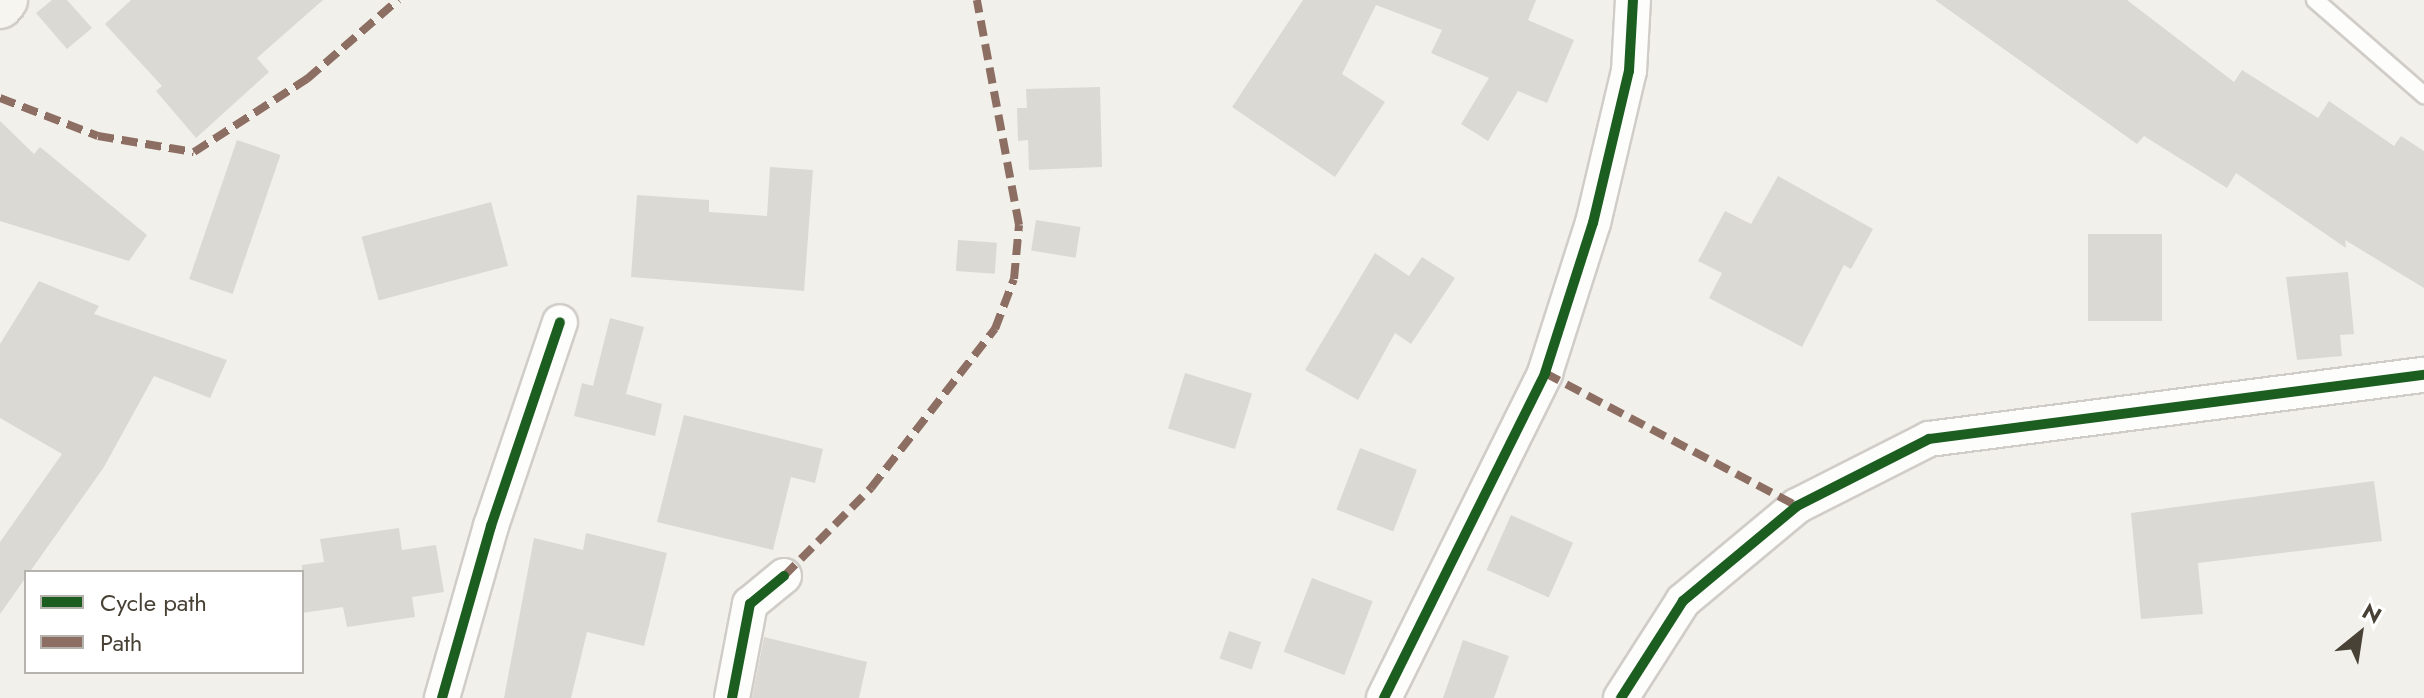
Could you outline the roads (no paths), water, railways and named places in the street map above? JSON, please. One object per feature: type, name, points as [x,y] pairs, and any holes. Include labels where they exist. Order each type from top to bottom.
[{"type":"main road","points":[[0,6],[5,0]]},
{"type":"street","points":[[1384,698],[1545,373],[1593,223],[1629,71],[1633,0]]},
{"type":"street","points":[[442,698],[491,526],[560,322]]},
{"type":"street","points":[[1621,698],[1683,601],[1797,506],[1929,439],[2424,375]]},
{"type":"street","points":[[732,698],[750,604],[784,576]]},
{"type":"lane","points":[[2315,0],[2424,95]]}]
